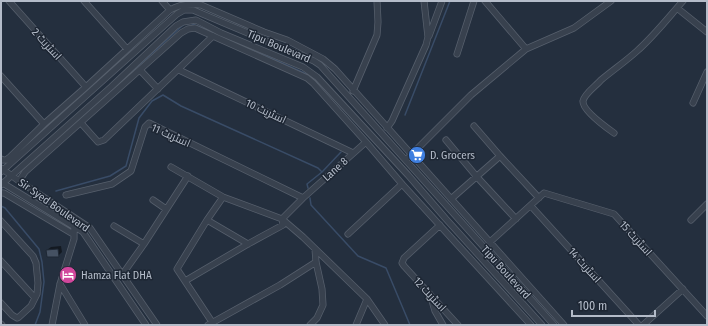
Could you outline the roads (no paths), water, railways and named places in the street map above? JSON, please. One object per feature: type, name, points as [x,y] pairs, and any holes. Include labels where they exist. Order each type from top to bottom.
[{"type":"street","name":"اسٹریٹ 2","points":[[8,1],[86,87]]},
{"type":"street","points":[[84,1],[127,49]]},
{"type":"street","points":[[162,1],[170,10]]},
{"type":"street","points":[[353,91],[377,35],[377,1]]},
{"type":"street","points":[[424,1],[428,37]]},
{"type":"street","points":[[388,128],[426,45],[442,1]]},
{"type":"street","points":[[457,54],[474,1]]},
{"type":"street","points":[[485,1],[526,49]]},
{"type":"street","points":[[406,160],[471,95],[526,49],[574,28],[603,3],[611,1]]},
{"type":"street","points":[[614,134],[590,113],[584,104],[583,99],[608,74],[637,52],[683,1]]},
{"type":"street","points":[[1,159],[6,160],[29,142],[44,124],[86,87],[111,68],[127,49],[170,10],[183,4],[193,3],[201,5],[264,32],[287,40],[323,59],[335,69],[353,91],[388,128],[564,325]]},
{"type":"street","points":[[677,8],[707,32]]},
{"type":"street","name":"Tipu Boulevard","points":[[2,170],[29,142],[111,68],[176,14],[184,10],[193,10],[314,61],[320,65],[554,325]]},
{"type":"street","name":"Tipu Boulevard","points":[[2,183],[111,87],[176,26],[183,22],[196,20],[303,67],[317,77],[408,175],[487,264],[536,324]]},
{"type":"street","points":[[19,181],[25,172],[181,33],[188,29],[195,28],[307,78],[315,84],[440,226],[536,324]]},
{"type":"street","points":[[80,123],[98,142],[104,140],[214,36]]},
{"type":"street","points":[[140,70],[158,89]]},
{"type":"street","name":"اسٹریٹ 10","points":[[179,70],[353,152]]},
{"type":"street","points":[[693,103],[707,72]]},
{"type":"street","points":[[1,76],[44,124]]},
{"type":"street","points":[[328,100],[341,89]]},
{"type":"street","name":"اسٹریٹ 11","points":[[66,195],[112,184],[130,171],[145,126],[149,123],[303,198]]},
{"type":"street","points":[[474,126],[539,198],[490,242]]},
{"type":"street","points":[[446,140],[477,177],[516,219]]},
{"type":"street","name":"Lane 8","points":[[248,244],[283,225],[282,219],[303,198],[366,142]]},
{"type":"street","points":[[451,199],[500,156]]},
{"type":"street","points":[[171,167],[223,197],[282,219],[367,299],[385,325]]},
{"type":"street","name":"Sir Syed Boulevard","points":[[2,170],[12,175],[90,228],[157,325]]},
{"type":"street","points":[[115,279],[122,275],[144,244],[188,176]]},
{"type":"street","name":"Sir Syed Boulevard","points":[[2,183],[83,232],[146,325]]},
{"type":"street","points":[[348,234],[402,184]]},
{"type":"street","points":[[1,194],[4,193],[73,234]]},
{"type":"street","name":"اسٹریٹ 15","points":[[539,198],[544,193],[614,214],[707,316]]},
{"type":"street","points":[[223,197],[177,269],[210,324],[280,285],[316,262]]},
{"type":"street","points":[[153,200],[166,209]]},
{"type":"street","points":[[691,220],[707,204]]},
{"type":"street","name":"اسٹریٹ 14","points":[[531,206],[639,325]]},
{"type":"street","points":[[1,220],[35,260],[38,283],[37,294],[31,306],[17,318],[12,315],[1,303]]},
{"type":"street","points":[[185,281],[248,244],[207,220]]},
{"type":"street","points":[[52,325],[60,284],[74,239],[74,226]]},
{"type":"street","points":[[114,226],[144,244]]},
{"type":"street","name":"اسٹریٹ 12","points":[[440,226],[404,258],[402,263],[458,325]]},
{"type":"street","points":[[310,325],[317,318],[323,305],[322,289],[316,262],[315,249]]},
{"type":"street","points":[[487,264],[494,259]]},
{"type":"street","points":[[1,261],[35,298]]},
{"type":"street","points":[[60,284],[86,325]]},
{"type":"street","points":[[643,325],[683,289]]},
{"type":"street","points":[[429,293],[435,311],[443,325]]},
{"type":"street","points":[[356,325],[367,299]]},
{"type":"waterway","points":[[405,115],[450,1]]},
{"type":"waterway","points":[[190,23],[216,34]]},
{"type":"waterway","points":[[115,87],[185,24]]},
{"type":"waterway","points":[[233,41],[311,76],[319,83]]},
{"type":"waterway","points":[[53,143],[109,92]]},
{"type":"waterway","points":[[56,191],[110,176],[126,166],[139,118],[152,101],[163,95],[181,106],[318,168],[322,172]]},
{"type":"waterway","points":[[308,188],[307,184],[322,172],[341,152]]},
{"type":"waterway","points":[[310,198],[311,205],[358,256],[386,268],[410,325]]},
{"type":"waterway","points":[[1,206],[5,208],[39,249],[44,282],[40,312],[35,325]]},
{"type":"place","name":"D. Grocers","points":[[417,155]]},
{"type":"place","name":"Hamza Flat DHA","points":[[68,275]]}]
